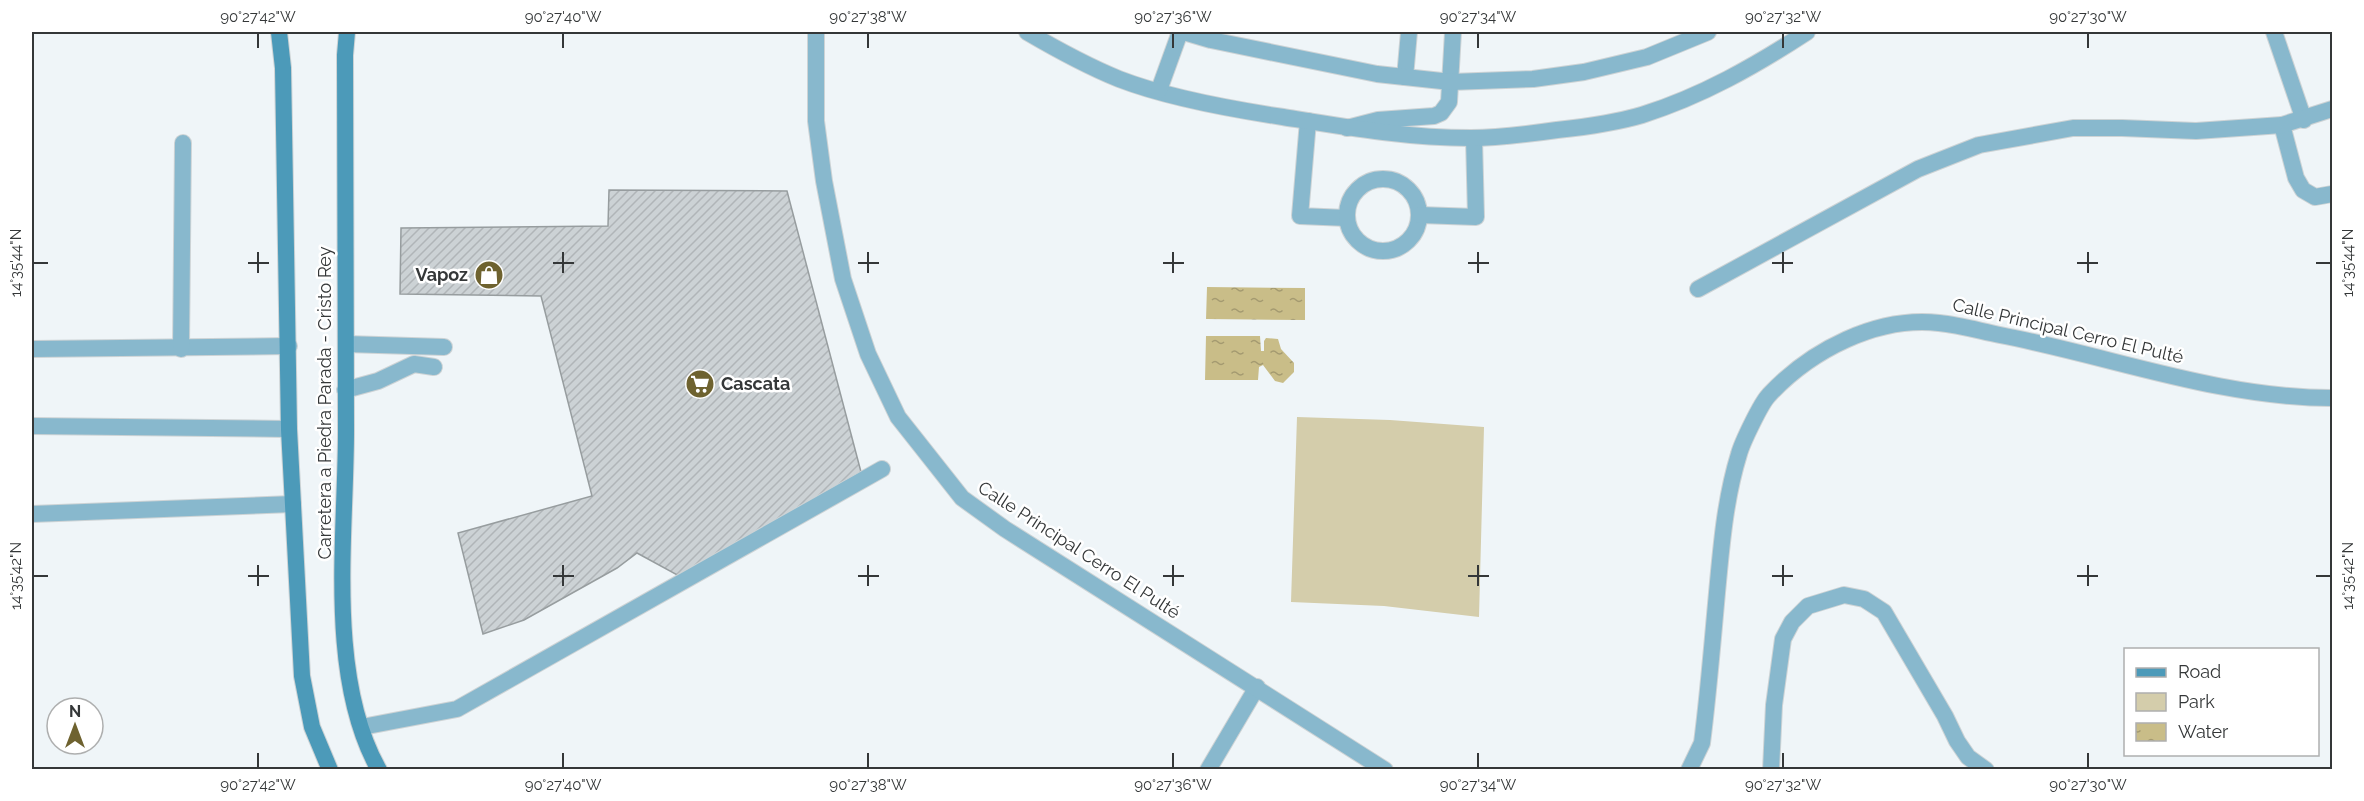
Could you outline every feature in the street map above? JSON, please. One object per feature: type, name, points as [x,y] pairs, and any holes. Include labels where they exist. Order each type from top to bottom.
[{"type":"main road","name":"Carretera a Piedra Parada - Cristo Rey","points":[[279,32],[283,68],[289,429],[302,676],[312,727],[330,770]]},
{"type":"main road","name":"Carretera a Piedra Parada - Cristo Rey","points":[[347,32],[345,55],[346,344],[343,527],[345,642],[352,691],[367,749],[379,770]]},
{"type":"street","name":"Calle Principal Cerro El Pulté","points":[[816,32],[816,121],[824,181],[843,279],[868,354],[898,417],[962,498],[1005,530],[1257,687],[1385,770]]},
{"type":"street","points":[[1029,32],[1053,48],[1121,80],[1196,101],[1347,128],[1395,134],[1474,138],[1522,135],[1589,126],[1641,115],[1698,94],[1735,76],[1807,32]]},
{"type":"street","points":[[1159,90],[1180,32]]},
{"type":"street","points":[[1184,32],[1211,40],[1377,74],[1451,82],[1533,79],[1584,72],[1647,57],[1708,32]]},
{"type":"street","points":[[1405,77],[1408,32]]},
{"type":"street","points":[[1347,128],[1378,120],[1434,116],[1446,108],[1451,82],[1453,32]]},
{"type":"street","points":[[2274,32],[2304,120]]},
{"type":"street","points":[[1698,289],[1918,169],[1979,145],[2073,128],[2196,131],[2282,125],[2304,120],[2332,109]]},
{"type":"street","points":[[1308,121],[1300,216],[1347,218]]},
{"type":"street","points":[[2282,125],[2296,178],[2303,190],[2315,197],[2332,194]]},
{"type":"street","points":[[1419,215],[1476,217],[1474,138]]},
{"type":"street","points":[[181,349],[183,143]]},
{"type":"street","points":[[1394,179],[1404,184],[1418,203],[1418,226],[1403,245],[1392,250],[1379,251],[1367,248],[1356,240],[1349,230],[1347,218],[1347,205],[1353,194],[1371,180],[1394,179]]},
{"type":"street","name":"Calle Principal Cerro El Pulté","points":[[1689,770],[1702,743],[1724,522],[1739,453],[1767,396],[1814,358],[1853,336],[1876,329],[1907,323],[1939,323],[2023,339],[2241,390],[2301,398],[2332,398]]},
{"type":"street","points":[[346,344],[444,347]]},
{"type":"street","points":[[32,349],[289,346]]},
{"type":"street","points":[[345,390],[378,381],[414,364],[434,367]]},
{"type":"street","points":[[32,426],[289,429]]},
{"type":"street","points":[[362,727],[457,709],[882,469]]},
{"type":"street","points":[[32,514],[293,504]]},
{"type":"street","points":[[1771,770],[1774,705],[1783,639],[1792,622],[1808,606],[1844,595],[1864,599],[1884,612],[1945,716],[1957,741],[1968,757],[1986,770]]},
{"type":"street","points":[[1208,770],[1257,687]]},
{"type":"green space","points":[[1297,417],[1390,420],[1484,427],[1479,617],[1384,606],[1291,602]]},
{"type":"water","points":[[1207,287],[1305,288],[1305,320],[1206,319]]},
{"type":"water","points":[[1206,336],[1260,336],[1261,351],[1264,351],[1266,338],[1278,339],[1281,349],[1294,363],[1294,372],[1283,383],[1275,381],[1263,365],[1259,367],[1258,380],[1205,380]]},
{"type":"building","name":"Cascata","points":[[609,190],[787,191],[861,472],[679,576],[637,553],[617,568],[524,620],[483,634],[458,533],[592,496],[541,296],[400,294],[401,228],[608,226]]},
{"type":"place","name":"Vapoz","points":[[489,275]]},
{"type":"place","name":"Cascata","points":[[700,384]]}]
